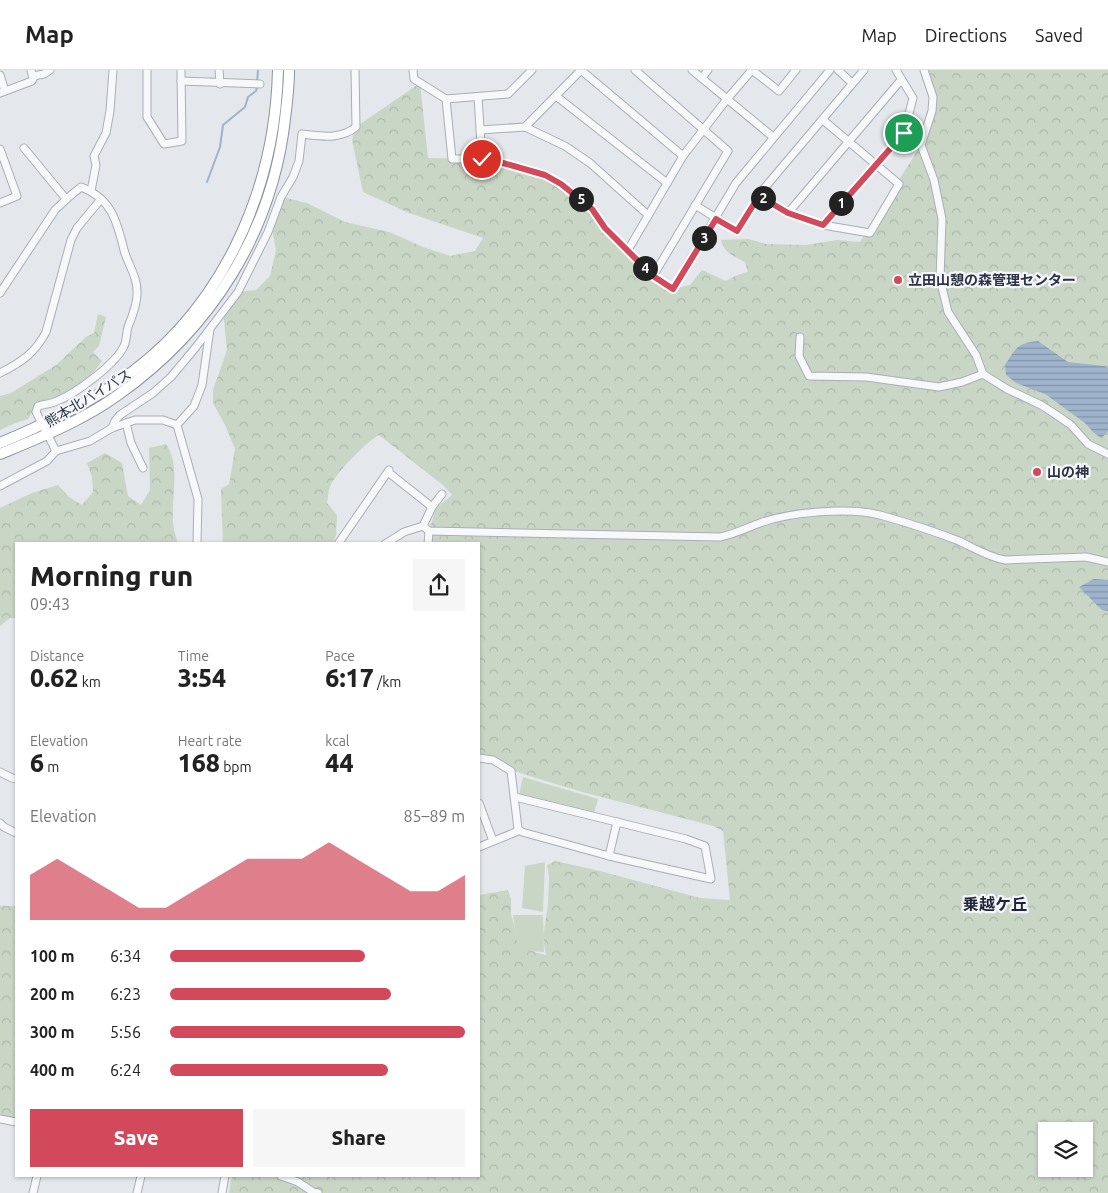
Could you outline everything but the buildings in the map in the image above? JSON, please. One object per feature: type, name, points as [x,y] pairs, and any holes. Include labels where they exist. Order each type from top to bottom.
[{"type":"highway","name":"熊本北バイパス","points":[[0,454],[44,430],[55,420],[134,370],[184,323],[210,290],[228,262],[246,227],[259,190],[267,164],[271,140],[278,70]]},
{"type":"highway","name":"熊本北バイパス","points":[[0,443],[44,430],[60,429],[117,396],[146,374],[192,330],[230,279],[244,254],[269,195],[282,141],[289,70]]},
{"type":"street","points":[[0,75],[3,92],[31,82],[34,79],[32,73],[44,74],[50,70]]},
{"type":"street","points":[[91,191],[96,165],[94,156],[106,133],[109,118],[113,70]]},
{"type":"street","points":[[147,70],[147,117],[164,144],[182,141],[182,70]]},
{"type":"street","points":[[220,70],[220,84]]},
{"type":"street","points":[[112,428],[120,415],[171,377],[238,292],[268,232],[281,197],[293,177],[299,161],[302,134],[331,137],[351,131],[356,127],[355,70]]},
{"type":"street","points":[[413,70],[414,79],[446,99],[508,94],[532,70]]},
{"type":"street","points":[[525,127],[581,70],[683,156]]},
{"type":"street","points":[[635,70],[728,151],[653,276]]},
{"type":"street","points":[[692,70],[773,137]]},
{"type":"street","points":[[702,78],[708,70]]},
{"type":"street","points":[[628,250],[683,156],[752,70],[779,91],[796,70]]},
{"type":"street","points":[[446,99],[452,160],[482,159],[503,163],[545,175],[561,184],[592,209],[605,228],[653,276],[673,289],[736,183],[830,70]]},
{"type":"street","points":[[838,70],[852,83]]},
{"type":"street","points":[[695,205],[737,231],[759,196],[864,70]]},
{"type":"street","points":[[823,225],[904,133],[913,98],[896,70]]},
{"type":"street","points":[[924,70],[933,97],[932,111],[921,145],[934,180],[942,219],[940,279],[948,312],[976,355],[983,374],[1007,390],[1041,405],[1071,424],[1088,444],[1108,454]]},
{"type":"street","points":[[788,213],[901,80]]},
{"type":"street","points":[[181,81],[220,84],[260,84]]},
{"type":"street","points":[[556,96],[667,183]]},
{"type":"street","points":[[478,97],[482,159]]},
{"type":"street","points":[[759,196],[788,213],[823,225],[870,233],[900,184],[822,120]]},
{"type":"street","points":[[480,130],[525,127],[565,146],[586,160],[648,216]]},
{"type":"street","points":[[24,148],[66,199]]},
{"type":"street","points":[[0,149],[17,196],[0,203]]},
{"type":"street","points":[[0,293],[28,249],[66,199],[81,187],[102,199],[110,209],[122,238],[126,258],[135,278],[137,294],[133,316],[127,330],[125,345],[113,360],[93,378],[68,396],[56,402],[38,406],[36,412],[56,451]]},
{"type":"street","points":[[0,373],[32,354],[40,344],[46,332],[71,240],[77,228],[102,199]]},
{"type":"street","points":[[177,425],[194,406],[202,385],[211,326]]},
{"type":"street","points":[[800,337],[799,356],[809,376],[866,377],[939,387],[962,382],[983,374]]},
{"type":"street","points":[[0,486],[47,461],[56,451],[90,441],[112,428],[126,423],[150,419],[163,420],[177,425]]},
{"type":"street","points":[[126,423],[131,443],[143,468]]},
{"type":"street","points":[[177,425],[198,499],[197,542]]},
{"type":"street","points":[[339,542],[389,471],[432,507]]},
{"type":"street","points":[[428,542],[426,528],[432,507],[442,494]]},
{"type":"street","points":[[388,542],[404,532],[426,528],[720,537],[735,534],[761,523],[796,515],[820,512],[866,512],[881,515],[958,541],[996,559],[1086,557],[1108,562]]},
{"type":"street","points":[[480,758],[493,760],[511,771],[518,829]]},
{"type":"street","points":[[0,772],[15,779]]},
{"type":"street","points":[[515,797],[686,839],[706,846],[711,879],[609,856],[522,832],[518,829]]},
{"type":"street","points":[[480,806],[493,841]]},
{"type":"street","points":[[609,856],[617,822]]},
{"type":"street","points":[[0,823],[15,832]]},
{"type":"street","points":[[480,847],[516,832],[518,829]]},
{"type":"street","points":[[0,1119],[15,1122]]},
{"type":"street","points":[[33,1193],[36,1177]]},
{"type":"street","points":[[137,1193],[141,1177]]},
{"type":"street","points":[[222,1193],[225,1177]]},
{"type":"street","points":[[284,1177],[318,1193]]},
{"type":"green space","points":[[924,70],[1108,70],[1108,1193],[229,1193],[232,1177],[480,1177],[480,895],[508,890],[511,899],[511,914],[519,944],[537,953],[546,955],[543,937],[548,905],[549,877],[547,865],[555,861],[700,898],[730,900],[723,831],[713,826],[566,787],[480,758],[480,542],[428,542],[429,531],[436,508],[452,495],[444,486],[379,435],[352,459],[330,487],[327,503],[337,515],[334,542],[223,542],[221,489],[229,484],[235,449],[213,403],[213,390],[227,350],[223,311],[238,292],[256,290],[270,276],[276,250],[271,224],[281,197],[307,203],[345,222],[389,232],[423,247],[450,256],[475,251],[483,238],[409,213],[363,192],[352,140],[356,127],[420,83],[428,158],[482,159],[545,175],[581,199],[628,250],[673,289],[690,285],[702,270],[726,281],[748,272],[745,262],[727,251],[721,240],[749,239],[766,244],[806,245],[837,240],[860,242],[921,145],[933,97]]},
{"type":"green space","points":[[98,314],[106,317],[99,346],[93,352],[102,361],[93,373],[77,386],[54,398],[42,400],[28,419],[0,430],[0,396],[11,393],[56,365],[86,337],[94,333]]},
{"type":"green space","points":[[166,444],[171,453],[174,471],[173,524],[177,542],[15,542],[15,618],[10,618],[0,626],[0,508],[32,493],[58,485],[69,497],[82,505],[93,492],[92,477],[87,463],[105,453],[122,463],[128,496],[141,505],[150,490],[149,448]]},
{"type":"green space","points":[[523,777],[598,799],[594,813],[519,795]]},
{"type":"green space","points":[[545,862],[543,912],[522,908],[525,866]]},
{"type":"green space","points":[[0,906],[15,906],[15,1119],[0,1117]]},
{"type":"green space","points":[[513,915],[543,915],[544,952],[518,950]]},
{"type":"water","points":[[1038,341],[1068,362],[1108,368],[1108,431],[1101,438],[1085,423],[1045,394],[1016,383],[1006,375],[1005,365],[1015,350],[1026,343]]},
{"type":"water","points":[[1094,579],[1108,580],[1108,611],[1102,610],[1079,587]]},
{"type":"waterway","points":[[257,82],[258,70]]},
{"type":"waterway","points":[[207,182],[220,147],[223,125],[245,107],[248,97],[256,91],[257,87]]},
{"type":"place","name":"立田山憩の森管理センター","points":[[898,280]]},
{"type":"place","name":"山の神","points":[[1037,472]]},
{"type":"district","name":"乗越ケ丘","points":[[995,904]]},
{"type":"route","points":[[482,159],[545,175],[561,184],[592,209],[605,228],[653,276],[673,289],[716,219],[737,231],[759,196],[788,213],[823,225],[904,133]]}]
